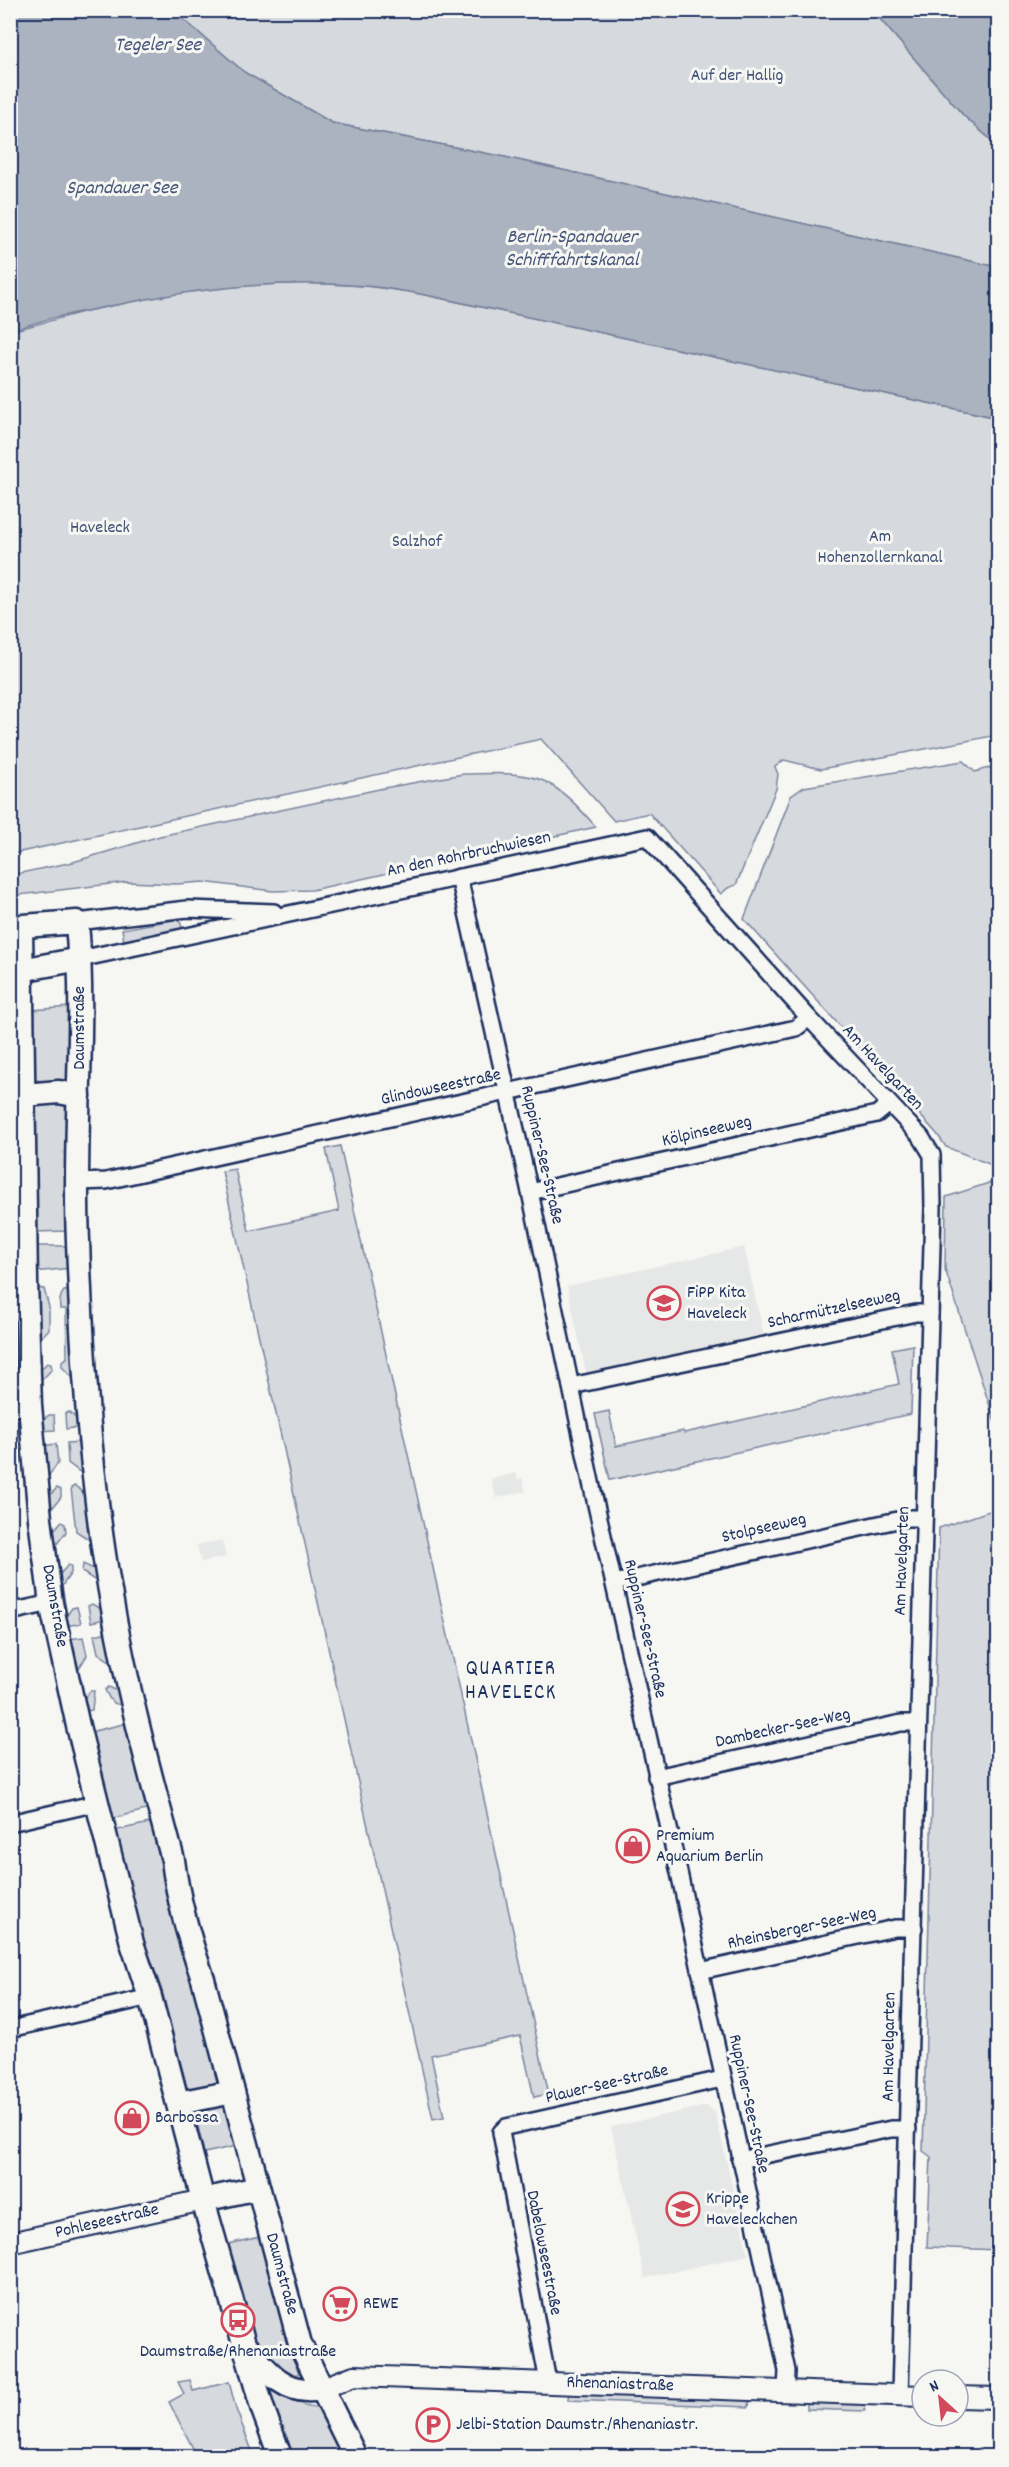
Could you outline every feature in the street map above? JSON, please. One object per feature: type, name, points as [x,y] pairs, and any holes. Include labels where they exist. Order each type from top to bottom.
[{"type":"main road","name":"Daumstraße","points":[[280,2457],[262,2407],[203,2200],[150,1997],[132,1943],[51,1603],[40,1519],[20,1407],[26,1282],[18,1212],[24,1095],[16,971],[16,927],[77,922],[80,959],[78,1238],[90,1434],[110,1590],[135,1712],[173,1860],[177,1896],[203,1979],[300,2344],[355,2457]]},
{"type":"main road","name":"Daumstraße","points":[[16,971],[80,959]]},
{"type":"main road","name":"Daumstraße","points":[[24,1095],[59,1092],[79,1096]]},
{"type":"main road","points":[[178,2103],[233,2092]]},
{"type":"main road","points":[[203,2200],[258,2188]]},
{"type":"main road","points":[[246,2347],[265,2369],[281,2382],[308,2392],[320,2389]]},
{"type":"street","name":"An den Rohrbruchwiesen","points":[[80,959],[647,837]]},
{"type":"street","name":"Am Havelgarten","points":[[647,837],[809,1018],[921,1137],[932,1155],[934,1172],[900,2395]]},
{"type":"street","name":"Ruppiner-See-Straße","points":[[459,878],[530,1192],[787,2371],[786,2390]]},
{"type":"street","name":"An den Rohrbruchwiesen","points":[[77,922],[187,909],[298,913]]},
{"type":"street","name":"Glindowseestraße","points":[[78,1182],[106,1181],[507,1093],[796,1028],[809,1018]]},
{"type":"street","name":"Kölpinseeweg","points":[[530,1192],[877,1114],[889,1104]]},
{"type":"street","name":"Scharmützelseeweg","points":[[571,1386],[893,1317],[930,1313]]},
{"type":"street","name":"Stolpseeweg","points":[[614,1583],[907,1518],[924,1518]]},
{"type":"street","points":[[10,1612],[51,1603]]},
{"type":"street","name":"Dambecker-See-Weg","points":[[656,1777],[901,1723],[918,1723]]},
{"type":"street","points":[[10,1823],[97,1803]]},
{"type":"street","name":"Rheinsberger-See-Weg","points":[[700,1971],[895,1928],[914,1928]]},
{"type":"street","points":[[10,2029],[150,1997]]},
{"type":"street","name":"Plauer-See-Straße","points":[[501,2132],[506,2127],[722,2079]]},
{"type":"street","points":[[740,2160],[891,2129],[908,2129]]},
{"type":"street","name":"Dabelowseestraße","points":[[501,2132],[549,2382]]},
{"type":"street","name":"Pohleseestraße","points":[[10,2243],[203,2200]]},
{"type":"street","name":"Rhenaniastraße","points":[[320,2389],[354,2376],[910,2395]]},
{"type":"street","points":[[970,2397],[999,2398]]},
{"type":"shaded area","name":"FiPP Kita Haveleck","points":[[744,1247],[764,1336],[587,1376],[567,1286]]},
{"type":"shaded area","points":[[516,1473],[518,1479],[522,1478],[526,1491],[496,1498],[491,1479]]},
{"type":"shaded area","points":[[222,1540],[226,1557],[201,1562],[197,1545]]},
{"type":"shaded area","name":"Krippe Haveleckchen","points":[[706,2106],[715,2112],[748,2255],[645,2278],[611,2127]]},
{"type":"green space","name":"Auf der Hallig","points":[[174,11],[873,11],[964,116],[998,146],[998,267],[500,156],[332,123],[244,72]]},
{"type":"green space","points":[[308,283],[365,286],[411,292],[998,418],[998,735],[821,769],[784,760],[775,767],[778,774],[776,789],[736,885],[721,894],[649,813],[614,821],[541,739],[11,854],[11,331],[91,310],[181,292],[251,285]]},
{"type":"green space","points":[[963,761],[975,772],[998,765],[998,1161],[989,1164],[946,1147],[937,1134],[744,919],[791,796],[804,787]]},
{"type":"green space","points":[[463,774],[509,774],[542,780],[569,799],[596,827],[312,890],[273,891],[203,882],[177,884],[127,882],[11,896],[11,875],[73,862],[160,836],[384,788]]},
{"type":"green space","points":[[179,919],[182,927],[180,929],[124,941],[122,929]]},
{"type":"green space","points":[[70,1007],[68,1083],[33,1080],[32,1010]]},
{"type":"green space","points":[[59,1103],[68,1108],[67,1231],[34,1232],[33,1106]]},
{"type":"green space","points":[[340,1146],[549,2094],[534,2097],[520,2036],[431,2055],[444,2117],[433,2119],[222,1171],[235,1169],[249,1231],[339,1211],[326,1149]]},
{"type":"green space","points":[[998,1180],[998,1431],[945,1269],[946,1197]]},
{"type":"green space","points":[[34,1246],[68,1246],[70,1268],[35,1272]]},
{"type":"green space","points":[[37,1288],[44,1289],[49,1307],[49,1329],[38,1341]]},
{"type":"green space","points":[[70,1290],[80,1427],[66,1429],[65,1414],[69,1412],[76,1418],[74,1379],[62,1367],[62,1361],[67,1358],[66,1309],[60,1309],[60,1304],[64,1291]]},
{"type":"green space","points":[[38,1343],[40,1370],[47,1363],[51,1364],[52,1369],[40,1382],[42,1421],[49,1415],[54,1415],[55,1430],[40,1431]]},
{"type":"green space","points":[[913,1345],[911,1414],[610,1480],[595,1414],[609,1411],[616,1446],[683,1431],[684,1433],[698,1430],[899,1384],[892,1349]]},
{"type":"green space","points":[[82,1442],[105,1619],[91,1622],[88,1606],[92,1604],[101,1609],[96,1581],[82,1572],[83,1564],[94,1569],[90,1540],[76,1531],[71,1488],[75,1486],[83,1492],[81,1473],[68,1463],[67,1443]]},
{"type":"green space","points":[[56,1444],[58,1463],[48,1477],[49,1496],[57,1488],[61,1490],[61,1497],[51,1510],[54,1530],[61,1522],[65,1524],[66,1532],[56,1545],[60,1574],[68,1565],[71,1566],[71,1573],[62,1586],[67,1615],[72,1608],[77,1607],[81,1623],[66,1626],[41,1446]]},
{"type":"green space","points":[[998,1508],[998,2250],[927,2247],[931,2157],[923,2151],[939,1528]]},
{"type":"green space","points":[[108,1632],[123,1700],[121,1704],[113,1702],[105,1690],[109,1687],[117,1691],[111,1662],[98,1653],[94,1635]]},
{"type":"green space","points":[[83,1637],[87,1655],[78,1670],[84,1698],[90,1691],[94,1691],[92,1710],[85,1711],[69,1639]]},
{"type":"green space","points":[[128,1723],[150,1809],[110,1819],[90,1739],[94,1731]]},
{"type":"green space","points":[[154,1822],[220,2081],[204,2089],[187,2088],[162,1991],[138,1924],[113,1831]]},
{"type":"green space","points":[[224,2105],[227,2107],[237,2146],[204,2153],[195,2113]]},
{"type":"green space","points":[[260,2237],[289,2349],[299,2373],[295,2379],[259,2354],[228,2244]]},
{"type":"green space","points":[[190,2380],[193,2391],[229,2382],[236,2409],[254,2456],[197,2456],[169,2402],[184,2394],[178,2382]]},
{"type":"green space","points":[[268,2382],[305,2406],[319,2409],[344,2456],[290,2456],[266,2383]]},
{"type":"green space","points":[[569,2390],[750,2397],[749,2407],[568,2400]]},
{"type":"green space","points":[[807,2399],[865,2402],[865,2411],[807,2409]]},
{"type":"water","points":[[11,10],[174,11],[244,72],[332,123],[500,156],[998,267],[998,418],[432,296],[365,286],[271,284],[240,286],[147,299],[36,322],[11,331]]},
{"type":"water","points":[[873,11],[998,11],[998,146],[964,116]]},
{"type":"place","name":"FiPP Kita Haveleck","points":[[664,1303]]},
{"type":"place","name":"Premium Aquarium Berlin","points":[[633,1846]]},
{"type":"place","name":"Barbossa","points":[[132,2118]]},
{"type":"place","name":"Krippe Haveleckchen","points":[[683,2209]]},
{"type":"place","name":"REWE","points":[[340,2304]]},
{"type":"place","name":"Daumstraße/Rhenaniastraße","points":[[238,2320]]},
{"type":"place","name":"Jelbi-Station Daumstr./Rhenaniastr.","points":[[433,2425]]},
{"type":"district","name":"QUARTIER HAVELECK","points":[[511,1682]]},
{"type":"water label","name":"Tegeler See","points":[[158,46]]},
{"type":"water label","name":"Spandauer See","points":[[122,189]]},
{"type":"water label","name":"Berlin-Spandauer Schifffahrtskanal","points":[[572,250]]},
{"type":"park label","name":"Haveleck","points":[[100,528]]},
{"type":"park label","name":"Salzhof","points":[[417,542]]},
{"type":"park label","name":"Am Hohenzollernkanal","points":[[880,547]]}]
